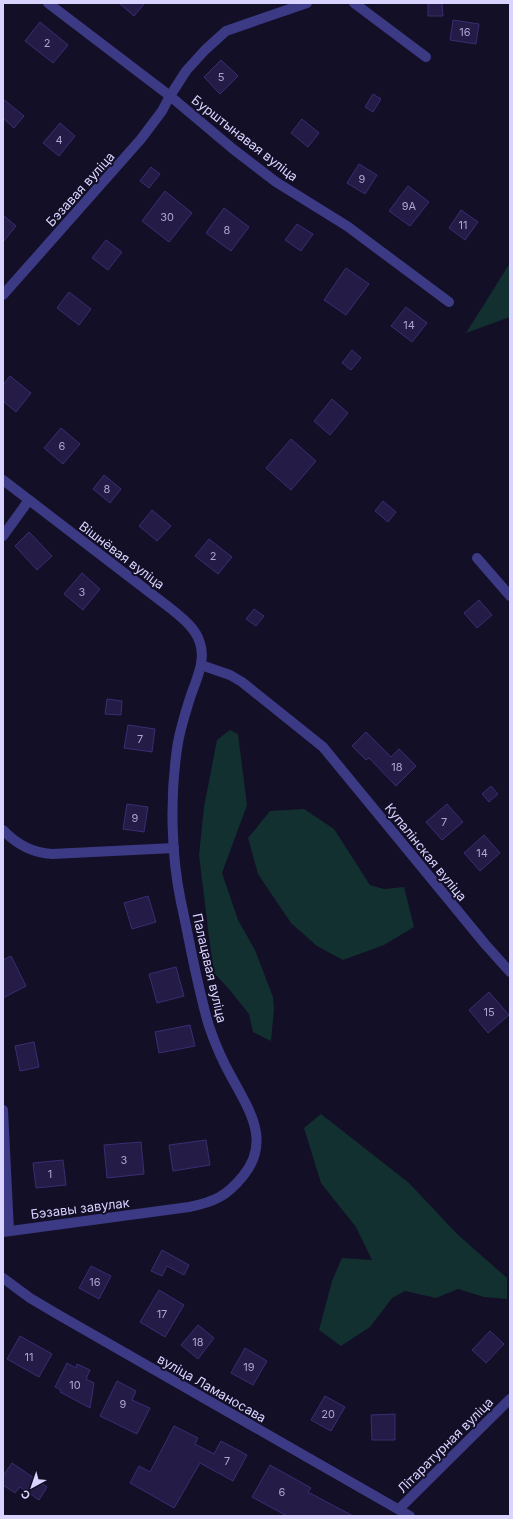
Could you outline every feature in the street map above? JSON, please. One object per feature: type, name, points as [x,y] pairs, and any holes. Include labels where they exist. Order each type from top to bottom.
[{"type":"street","name":"Бурштынавая вуліца","points":[[48,3],[170,96],[233,149],[276,182],[347,226],[449,302]]},
{"type":"street","name":"Бэзавая вуліца","points":[[3,295],[141,140],[162,111],[186,71],[205,50],[226,31],[307,3]]},
{"type":"street","points":[[354,3],[426,57]]},
{"type":"street","name":"Вішнёвая вуліца","points":[[3,480],[184,620],[194,631],[200,642],[202,654],[201,665]]},
{"type":"street","points":[[3,536],[29,500]]},
{"type":"street","points":[[477,558],[510,596]]},
{"type":"street","name":"Купалінская вуліца","points":[[201,665],[230,675],[242,682],[323,747],[468,924],[510,972]]},
{"type":"street","name":"Палацавая вуліца","points":[[161,1211],[209,1203],[224,1195],[248,1170],[255,1156],[257,1139],[253,1119],[218,1048],[210,1026],[180,893],[174,848],[174,784],[177,749],[184,718],[201,665]]},
{"type":"street","points":[[3,830],[18,844],[28,850],[40,853],[52,854],[174,848]]},
{"type":"street","points":[[3,1110],[6,1231]]},
{"type":"street","name":"Бэзавы завулак","points":[[6,1231],[161,1211]]},
{"type":"street","name":"вуліца Ламаносава","points":[[3,1278],[30,1298],[57,1314],[410,1516]]},
{"type":"street","name":"Літаратурная вуліца","points":[[398,1509],[510,1399]]},
{"type":"green space","points":[[510,263],[510,317],[466,333]]},
{"type":"green space","points":[[230,730],[238,734],[247,805],[222,873],[238,920],[255,950],[273,997],[274,1009],[271,1041],[253,1032],[249,1014],[214,973],[209,937],[199,855],[204,807],[217,740]]},
{"type":"green space","points":[[304,809],[334,829],[370,885],[384,889],[404,887],[414,927],[384,945],[343,960],[317,946],[291,923],[258,874],[248,838],[270,811]]},
{"type":"green space","points":[[321,1114],[409,1183],[457,1234],[507,1278],[507,1299],[484,1297],[458,1289],[436,1298],[405,1291],[392,1298],[370,1327],[341,1346],[319,1330],[332,1281],[342,1258],[372,1260],[356,1227],[321,1183],[304,1128]]},
{"type":"building","points":[[119,3],[145,3],[134,16]]},
{"type":"building","points":[[428,3],[442,3],[443,16],[428,16]]},
{"type":"building","points":[[453,20],[479,24],[476,44],[450,40]]},
{"type":"building","points":[[40,22],[68,45],[53,63],[25,41]]},
{"type":"building","points":[[221,60],[238,76],[220,94],[204,77]]},
{"type":"building","points":[[373,94],[381,99],[373,112],[365,107]]},
{"type":"building","points":[[3,99],[24,116],[14,128],[3,118]]},
{"type":"building","points":[[302,119],[319,133],[308,147],[291,133]]},
{"type":"building","points":[[60,123],[75,136],[59,156],[43,143]]},
{"type":"building","points":[[359,164],[377,175],[365,194],[347,183]]},
{"type":"building","points":[[151,167],[160,174],[149,188],[140,181]]},
{"type":"building","points":[[408,186],[429,202],[410,226],[389,211]]},
{"type":"building","points":[[165,191],[192,213],[169,242],[142,221]]},
{"type":"building","points":[[224,208],[249,227],[231,251],[206,233]]},
{"type":"building","points":[[461,210],[478,222],[465,240],[449,228]]},
{"type":"building","points":[[3,215],[16,226],[3,242]]},
{"type":"building","points":[[297,224],[313,234],[301,251],[285,240]]},
{"type":"building","points":[[106,240],[122,252],[108,270],[92,258]]},
{"type":"building","points":[[346,268],[369,284],[346,315],[324,300]]},
{"type":"building","points":[[69,292],[91,309],[79,325],[57,308]]},
{"type":"building","points":[[406,307],[427,323],[412,342],[391,326]]},
{"type":"building","points":[[352,350],[361,358],[351,370],[342,363]]},
{"type":"building","points":[[10,376],[31,393],[16,412],[3,401],[3,385]]},
{"type":"building","points":[[332,399],[348,413],[330,435],[314,421]]},
{"type":"building","points":[[61,428],[80,444],[63,464],[44,448]]},
{"type":"building","points":[[291,439],[316,461],[291,490],[266,468]]},
{"type":"building","points":[[104,475],[121,489],[110,503],[93,489]]},
{"type":"building","points":[[383,501],[396,512],[388,522],[375,511]]},
{"type":"building","points":[[152,510],[171,526],[157,541],[139,526]]},
{"type":"building","points":[[29,532],[52,556],[37,570],[15,546]]},
{"type":"building","points":[[209,539],[232,557],[218,574],[195,556]]},
{"type":"building","points":[[82,573],[100,589],[83,610],[64,594]]},
{"type":"building","points":[[479,600],[492,615],[477,628],[464,613]]},
{"type":"building","points":[[254,609],[264,616],[256,626],[246,619]]},
{"type":"building","points":[[107,699],[122,701],[121,715],[105,714]]},
{"type":"building","points":[[128,725],[155,729],[152,752],[124,748]]},
{"type":"building","points":[[366,732],[391,757],[399,749],[416,766],[396,786],[369,758],[366,760],[352,746]]},
{"type":"building","points":[[491,786],[498,794],[489,802],[482,794]]},
{"type":"building","points":[[127,804],[148,807],[144,832],[123,829]]},
{"type":"building","points":[[447,804],[463,822],[442,840],[426,822]]},
{"type":"building","points":[[484,835],[500,853],[480,871],[464,853]]},
{"type":"building","points":[[148,896],[156,922],[132,929],[124,903]]},
{"type":"building","points":[[11,956],[26,986],[3,998],[3,960]]},
{"type":"building","points":[[176,967],[184,996],[157,1003],[149,974]]},
{"type":"building","points":[[489,992],[509,1015],[488,1033],[469,1010]]},
{"type":"building","points":[[190,1025],[195,1046],[159,1053],[155,1032]]},
{"type":"building","points":[[34,1042],[39,1067],[20,1071],[15,1046]]},
{"type":"building","points":[[206,1140],[210,1165],[173,1171],[169,1145]]},
{"type":"building","points":[[141,1142],[144,1174],[107,1178],[104,1145]]},
{"type":"building","points":[[63,1160],[66,1185],[36,1188],[33,1163]]},
{"type":"building","points":[[162,1250],[189,1265],[184,1275],[167,1266],[162,1276],[151,1271]]},
{"type":"building","points":[[91,1266],[111,1276],[99,1299],[79,1288]]},
{"type":"building","points":[[159,1290],[184,1305],[165,1337],[140,1322]]},
{"type":"building","points":[[198,1325],[214,1338],[198,1359],[181,1345]]},
{"type":"building","points":[[490,1331],[504,1344],[486,1363],[472,1350]]},
{"type":"building","points":[[20,1336],[52,1354],[39,1377],[7,1359]]},
{"type":"building","points":[[245,1348],[267,1361],[253,1385],[231,1373]]},
{"type":"building","points":[[67,1363],[76,1368],[77,1364],[90,1370],[86,1379],[94,1383],[90,1408],[60,1392],[61,1390],[55,1387]]},
{"type":"building","points":[[117,1381],[136,1391],[132,1400],[150,1408],[137,1434],[100,1416]]},
{"type":"building","points":[[325,1396],[345,1407],[331,1431],[311,1420]]},
{"type":"building","points":[[395,1414],[395,1440],[372,1440],[371,1415]]},
{"type":"building","points":[[174,1426],[198,1438],[195,1444],[214,1454],[221,1441],[247,1455],[233,1481],[200,1463],[174,1508],[130,1483],[139,1466],[150,1472]]},
{"type":"building","points":[[12,1463],[47,1487],[39,1500],[20,1487],[15,1493],[3,1485],[3,1476]]},
{"type":"building","points":[[270,1465],[311,1488],[308,1492],[353,1516],[287,1516],[252,1497]]}]
